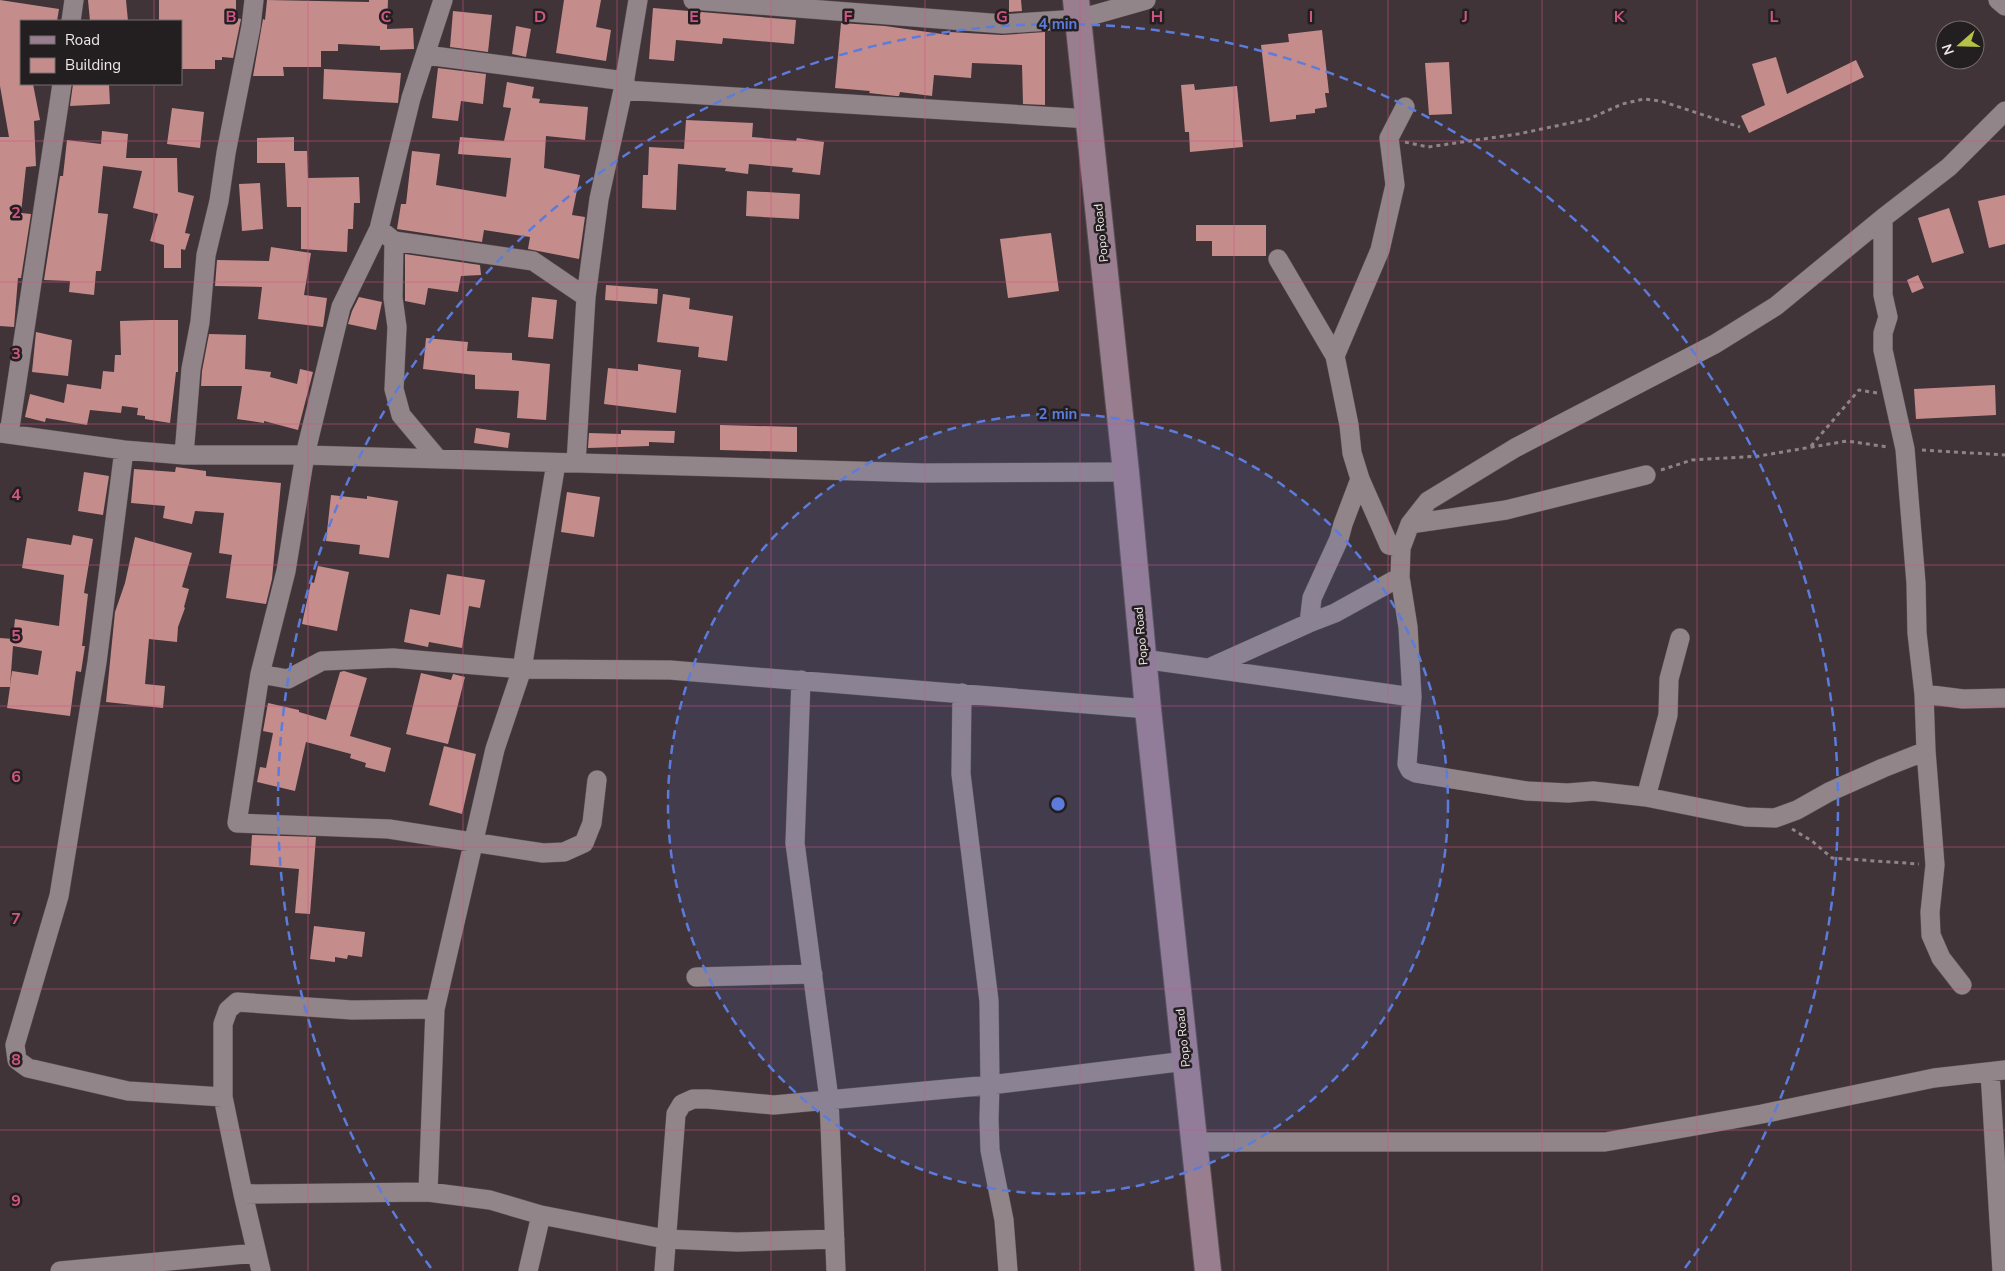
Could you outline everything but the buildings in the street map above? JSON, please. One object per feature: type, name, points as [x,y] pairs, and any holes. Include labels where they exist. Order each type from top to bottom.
[{"type":"main road","name":"Popo Road","points":[[1077,10],[1090,118],[1148,709],[1208,1271]]},
{"type":"street","points":[[71,20],[74,0]]},
{"type":"street","points":[[184,454],[191,369],[200,322],[206,255],[220,201],[226,153],[251,26],[254,0]]},
{"type":"street","points":[[444,0],[411,98],[379,229],[341,307],[305,455],[286,571],[260,674],[237,823],[389,829],[543,853],[564,852],[584,843],[592,823],[597,780]]},
{"type":"street","points":[[576,463],[586,297],[599,199],[624,86],[638,0]]},
{"type":"street","points":[[693,0],[1003,24],[1077,10],[1146,0]]},
{"type":"street","points":[[1998,0],[2005,6]]},
{"type":"street","points":[[426,55],[624,86],[1090,118]]},
{"type":"street","points":[[62,85],[4,434],[124,450],[184,454],[438,458],[924,473],[1126,472]]},
{"type":"street","points":[[1335,356],[1380,250],[1395,184],[1390,138],[1405,107]]},
{"type":"street","points":[[1926,751],[1883,768],[1829,792],[1797,810],[1775,818],[1746,817],[1646,797],[1593,791],[1568,794],[1527,791],[1416,773],[1410,770],[1407,764],[1412,697],[1408,627],[1400,577],[1401,548],[1410,524],[1428,501],[1491,463],[1715,344],[1776,306],[1948,167],[2005,110]]},
{"type":"street","points":[[1883,218],[1883,295],[1888,317],[1883,333],[1883,350],[1905,449],[1916,583],[1917,633],[1924,694],[1926,751],[1936,865],[1930,912],[1931,935],[1941,958],[1962,985]]},
{"type":"street","points":[[379,229],[394,241],[533,261],[586,297]]},
{"type":"street","points":[[394,241],[393,298],[397,327],[394,389],[401,415],[438,458]]},
{"type":"street","points":[[1278,259],[1335,356],[1349,425],[1352,453],[1360,479],[1389,545],[1401,548]]},
{"type":"street","points":[[124,450],[97,662],[60,896],[15,1045],[17,1060],[28,1068],[128,1091],[223,1098]]},
{"type":"street","points":[[428,1192],[435,1009],[495,749],[522,669],[556,463]]},
{"type":"street","points":[[1410,524],[1506,510],[1646,475]]},
{"type":"street","points":[[1309,623],[1312,598],[1339,539],[1360,479]]},
{"type":"street","points":[[1209,668],[1335,613],[1400,577]]},
{"type":"street","points":[[1646,797],[1668,715],[1669,679],[1680,638]]},
{"type":"street","points":[[260,674],[288,679],[322,661],[393,658],[522,669],[670,670],[1148,709]]},
{"type":"street","points":[[1143,659],[1412,697]]},
{"type":"street","points":[[801,680],[795,844],[829,1099],[836,1271]]},
{"type":"street","points":[[962,693],[961,774],[989,1001],[990,1086],[988,1119],[990,1150],[1004,1220],[1008,1271]]},
{"type":"street","points":[[1924,694],[1963,699],[2005,698]]},
{"type":"street","points":[[696,976],[813,974]]},
{"type":"street","points":[[261,1271],[223,1098],[223,1024],[228,1010],[237,1002],[352,1010],[435,1009]]},
{"type":"street","points":[[664,1271],[676,1114],[682,1104],[693,1099],[774,1105],[990,1086],[1186,1060]]},
{"type":"street","points":[[1194,1142],[1605,1142],[1762,1114],[1934,1078],[1997,1071],[2003,1244],[1998,1269]]},
{"type":"street","points":[[243,1194],[428,1192],[490,1200],[541,1215],[665,1239],[737,1242],[835,1239]]},
{"type":"street","points":[[528,1271],[541,1215]]},
{"type":"street","points":[[60,1271],[256,1253]]},
{"type":"path","points":[[1390,138],[1428,147],[1461,144],[1589,120],[1622,104],[1644,99],[1661,101],[1740,127]]},
{"type":"path","points":[[1811,446],[1859,390],[1892,395]]},
{"type":"path","points":[[1646,475],[1692,460],[1759,456],[1847,441],[1905,449],[2005,455]]},
{"type":"path","points":[[1775,818],[1812,841],[1832,858],[1936,865]]}]
